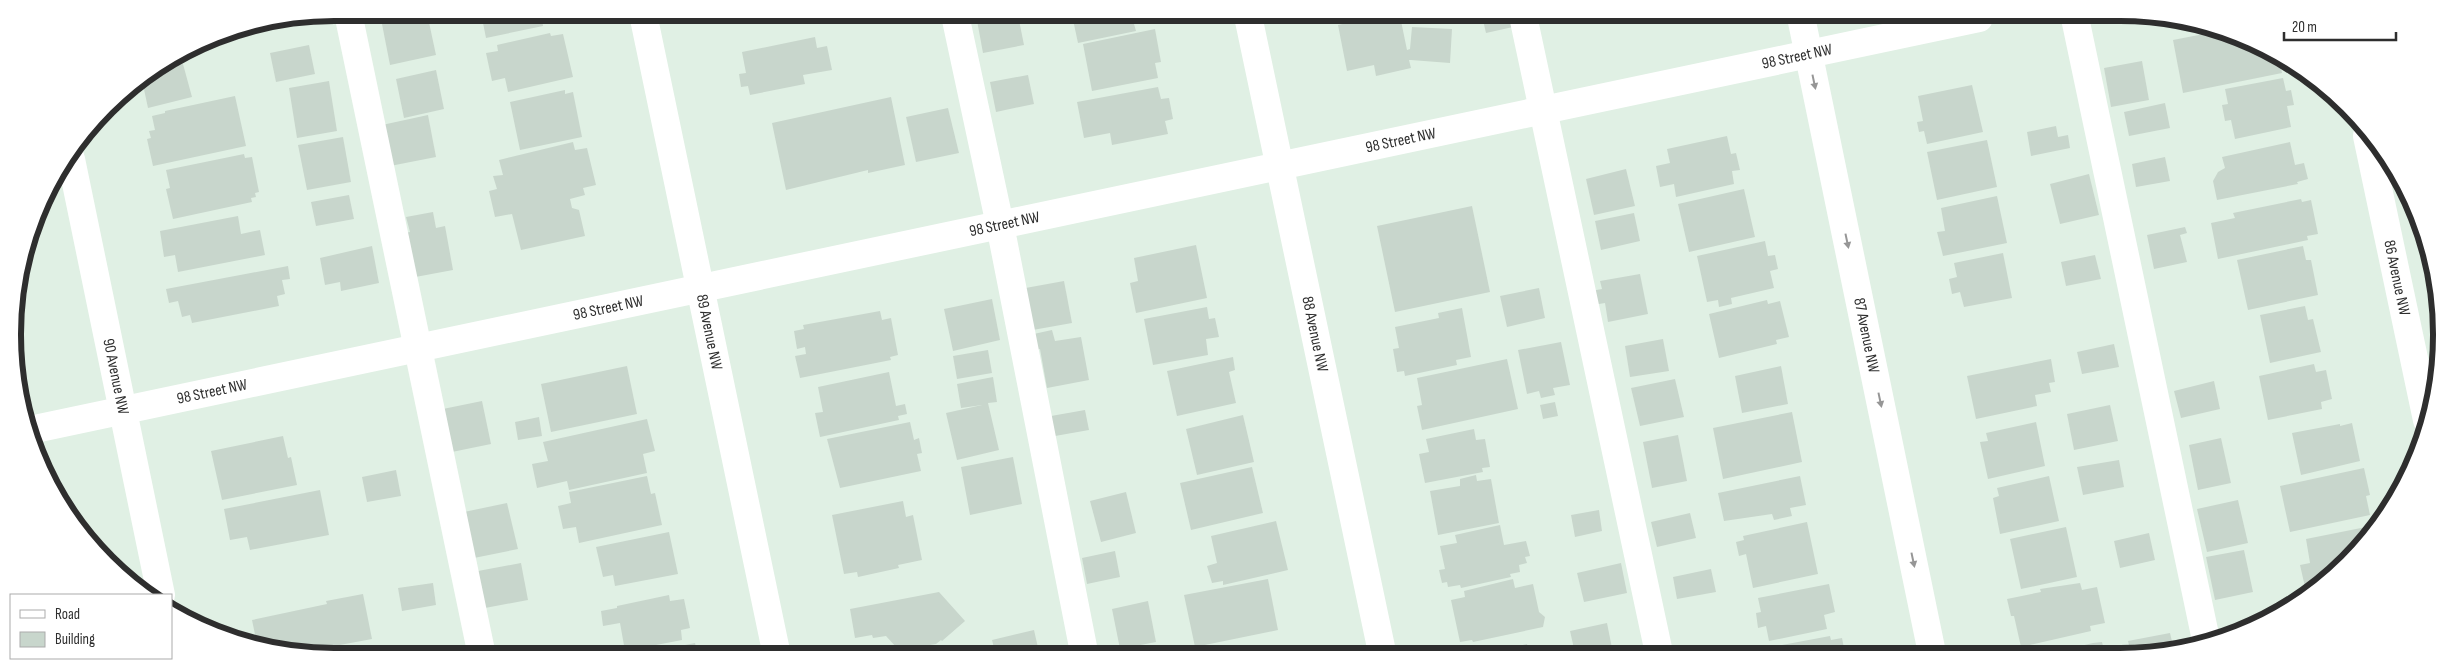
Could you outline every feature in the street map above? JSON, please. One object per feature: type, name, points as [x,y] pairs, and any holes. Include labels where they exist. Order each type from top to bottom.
[{"type":"street","points":[[350,21],[480,648]]},
{"type":"street","name":"89 Avenue NW","points":[[644,21],[775,648]]},
{"type":"street","points":[[956,21],[1000,225],[1083,648]]},
{"type":"street","name":"88 Avenue NW","points":[[1249,21],[1381,648]]},
{"type":"street","points":[[1524,21],[1658,648]]},
{"type":"street","name":"87 Avenue NW","points":[[1801,21],[1931,648]]},
{"type":"street","name":"98 Street NW","points":[[36,429],[1965,21]]},
{"type":"street","points":[[2076,21],[2205,636]]},
{"type":"street","name":"86 Avenue NW","points":[[2369,145],[2424,407]]},
{"type":"street","name":"90 Avenue NW","points":[[72,163],[161,594]]},
{"type":"building","points":[[381,21],[429,21],[436,55],[390,65]]},
{"type":"building","points":[[483,21],[542,21],[543,26],[486,38]]},
{"type":"building","points":[[977,21],[1019,21],[1024,45],[983,53]]},
{"type":"building","points":[[1073,21],[1148,21],[1134,24],[1136,31],[1078,43]]},
{"type":"building","points":[[1356,21],[1401,21],[1407,50],[1410,49],[1412,27],[1452,29],[1450,63],[1409,60],[1411,68],[1376,76],[1374,65],[1347,71],[1338,25]]},
{"type":"building","points":[[1483,21],[1512,21],[1513,27],[1486,33]]},
{"type":"building","points":[[1155,29],[1161,62],[1155,63],[1158,78],[1092,91],[1083,44]]},
{"type":"building","points":[[550,33],[551,36],[563,34],[573,77],[508,92],[505,78],[492,81],[486,53],[498,51],[497,45]]},
{"type":"building","points":[[2206,34],[2239,45],[2276,63],[2280,66],[2282,73],[2183,93],[2173,40]]},
{"type":"building","points":[[815,37],[817,48],[827,46],[832,70],[803,75],[805,84],[750,95],[748,86],[741,87],[739,74],[746,73],[742,52]]},
{"type":"building","points":[[309,45],[315,74],[276,82],[270,53]]},
{"type":"building","points":[[2142,61],[2149,100],[2111,107],[2104,68]]},
{"type":"building","points":[[183,64],[192,97],[148,108],[143,86],[173,66]]},
{"type":"building","points":[[436,70],[444,109],[404,118],[396,79]]},
{"type":"building","points":[[1028,75],[1034,104],[996,112],[990,82]]},
{"type":"building","points":[[2283,78],[2286,91],[2291,90],[2294,105],[2287,106],[2291,127],[2235,139],[2231,120],[2225,121],[2222,105],[2228,104],[2225,89]]},
{"type":"building","points":[[329,81],[337,131],[297,138],[289,88]]},
{"type":"building","points":[[1972,85],[1983,132],[1927,144],[1924,131],[1919,132],[1917,122],[1923,121],[1918,96]]},
{"type":"building","points":[[1158,87],[1161,99],[1169,98],[1173,119],[1165,121],[1168,134],[1112,145],[1110,133],[1084,138],[1077,102]]},
{"type":"building","points":[[565,90],[565,94],[573,92],[582,137],[520,150],[510,102]]},
{"type":"building","points":[[235,96],[246,146],[153,166],[147,139],[151,138],[149,131],[155,130],[152,116],[165,113],[165,111]]},
{"type":"building","points":[[891,97],[905,165],[868,173],[868,170],[786,190],[772,123]]},
{"type":"building","points":[[2165,103],[2170,128],[2129,136],[2124,112]]},
{"type":"building","points":[[948,108],[959,153],[916,162],[906,117]]},
{"type":"building","points":[[428,115],[436,157],[390,166],[382,125]]},
{"type":"building","points":[[2056,126],[2058,137],[2068,135],[2070,148],[2031,156],[2027,132]]},
{"type":"building","points":[[1727,136],[1731,154],[1736,153],[1740,170],[1732,171],[1734,184],[1676,197],[1674,184],[1660,187],[1656,166],[1670,163],[1667,149]]},
{"type":"building","points":[[343,137],[351,182],[307,190],[298,145]]},
{"type":"building","points":[[1987,140],[1997,187],[1937,200],[1927,152]]},
{"type":"building","points":[[573,142],[575,150],[587,148],[596,185],[583,188],[585,195],[570,199],[572,208],[579,210],[585,236],[521,250],[512,214],[495,217],[489,191],[497,189],[493,176],[503,175],[499,160]]},
{"type":"building","points":[[2290,142],[2295,165],[2304,163],[2308,179],[2297,182],[2298,184],[2217,200],[2213,181],[2218,172],[2225,168],[2222,157]]},
{"type":"building","points":[[244,154],[245,158],[252,157],[259,192],[255,193],[256,197],[251,198],[252,202],[173,219],[166,189],[170,188],[166,170]]},
{"type":"building","points":[[2165,157],[2170,181],[2136,187],[2132,164]]},
{"type":"building","points":[[1626,169],[1635,206],[1594,215],[1586,179]]},
{"type":"building","points":[[2089,174],[2099,215],[2060,224],[2050,184]]},
{"type":"building","points":[[1744,189],[1755,237],[1689,252],[1678,204]]},
{"type":"building","points":[[349,195],[354,219],[316,226],[311,202]]},
{"type":"building","points":[[1997,196],[2007,243],[1943,256],[1937,232],[1945,231],[1941,208]]},
{"type":"building","points":[[2301,199],[2302,202],[2311,200],[2318,234],[2307,236],[2308,240],[2218,259],[2211,223],[2235,218],[2233,213]]},
{"type":"building","points":[[1472,206],[1490,292],[1395,312],[1377,226]]},
{"type":"building","points":[[433,212],[436,228],[445,226],[453,270],[410,278],[402,234],[410,232],[406,217]]},
{"type":"building","points":[[1634,213],[1640,241],[1601,250],[1595,221]]},
{"type":"building","points":[[238,216],[241,234],[260,230],[265,255],[178,272],[175,255],[164,257],[160,231]]},
{"type":"building","points":[[2185,227],[2187,233],[2180,235],[2187,262],[2154,269],[2147,235]]},
{"type":"building","points":[[1765,241],[1768,256],[1775,255],[1778,269],[1770,271],[1774,288],[1731,298],[1732,304],[1719,307],[1718,300],[1707,302],[1697,256]]},
{"type":"building","points":[[1196,245],[1207,298],[1136,313],[1130,283],[1138,281],[1134,258]]},
{"type":"building","points":[[372,246],[379,283],[341,291],[340,282],[325,285],[320,258]]},
{"type":"building","points":[[2303,246],[2306,260],[2311,260],[2318,295],[2248,310],[2237,260]]},
{"type":"building","points":[[2003,253],[2012,298],[1964,307],[1960,292],[1952,294],[1949,279],[1957,277],[1954,263]]},
{"type":"building","points":[[2095,255],[2101,279],[2066,286],[2061,262]]},
{"type":"building","points":[[288,266],[290,279],[282,280],[285,294],[277,296],[279,306],[192,323],[190,315],[182,317],[178,301],[169,303],[166,289]]},
{"type":"building","points":[[1640,274],[1648,314],[1608,322],[1605,303],[1593,305],[1591,291],[1602,289],[1600,281]]},
{"type":"building","points":[[1064,281],[1072,323],[1027,331],[1020,289]]},
{"type":"building","points":[[1539,288],[1545,318],[1507,327],[1500,296]]},
{"type":"building","points":[[992,299],[1000,340],[953,351],[944,309]]},
{"type":"building","points":[[1767,300],[1768,304],[1780,301],[1789,337],[1776,340],[1777,344],[1719,358],[1709,314]]},
{"type":"building","points":[[2305,306],[2308,320],[2313,319],[2321,352],[2270,363],[2260,315]]},
{"type":"building","points":[[1207,307],[1209,319],[1215,318],[1219,337],[1206,339],[1208,355],[1153,365],[1144,319]]},
{"type":"building","points":[[1462,308],[1471,357],[1456,360],[1457,365],[1405,376],[1404,371],[1397,372],[1393,349],[1399,348],[1395,327],[1439,318],[1438,313]]},
{"type":"building","points":[[880,311],[882,320],[891,318],[898,355],[890,357],[891,360],[800,378],[795,356],[806,354],[805,347],[797,349],[794,331],[804,329],[803,325]]},
{"type":"building","points":[[1052,330],[1055,341],[1081,337],[1089,380],[1047,388],[1040,349],[1032,351],[1029,335]]},
{"type":"building","points":[[1663,339],[1669,371],[1630,377],[1625,346]]},
{"type":"building","points":[[1561,342],[1570,385],[1553,388],[1555,395],[1541,398],[1539,391],[1527,394],[1518,350]]},
{"type":"building","points":[[2114,344],[2119,367],[2082,374],[2077,352]]},
{"type":"building","points":[[988,350],[992,373],[957,379],[953,356]]},
{"type":"building","points":[[1233,357],[1235,370],[1229,372],[1236,403],[1177,416],[1167,371]]},
{"type":"building","points":[[1507,359],[1518,409],[1422,430],[1417,406],[1422,405],[1417,378]]},
{"type":"building","points":[[2051,359],[2055,382],[2049,383],[2051,392],[2035,395],[2037,406],[1976,419],[1967,376]]},
{"type":"building","points":[[2314,364],[2316,372],[2326,370],[2332,399],[2321,402],[2322,409],[2268,420],[2259,376]]},
{"type":"building","points":[[627,366],[637,414],[551,432],[541,384]]},
{"type":"building","points":[[1781,366],[1788,404],[1742,413],[1735,376]]},
{"type":"building","points":[[889,372],[896,406],[905,404],[907,414],[898,416],[899,420],[820,437],[815,413],[823,412],[818,387]]},
{"type":"building","points":[[993,377],[997,402],[988,403],[999,450],[957,460],[946,413],[982,405],[961,408],[957,384]]},
{"type":"building","points":[[1675,379],[1684,417],[1640,426],[1631,388]]},
{"type":"building","points":[[2214,381],[2220,409],[2181,418],[2174,391]]},
{"type":"building","points":[[482,401],[491,444],[447,453],[438,410]]},
{"type":"building","points":[[1555,402],[1558,416],[1543,419],[1540,405]]},
{"type":"building","points":[[2110,405],[2118,441],[2074,450],[2067,414]]},
{"type":"building","points":[[1085,410],[1089,430],[1055,436],[1051,416]]},
{"type":"building","points":[[1792,412],[1802,462],[1723,479],[1713,428]]},
{"type":"building","points":[[1243,415],[1254,462],[1197,475],[1186,429]]},
{"type":"building","points":[[539,417],[542,436],[518,440],[515,422]]},
{"type":"building","points":[[647,419],[655,451],[643,454],[647,473],[569,490],[567,481],[537,488],[532,464],[548,461],[543,442]]},
{"type":"building","points":[[910,422],[914,440],[919,438],[922,453],[917,454],[921,471],[840,488],[827,439]]},
{"type":"building","points":[[2036,422],[2045,466],[1988,479],[1980,442],[1988,441],[1986,433]]},
{"type":"building","points":[[2352,423],[2360,461],[2301,475],[2292,433]]},
{"type":"building","points":[[1474,429],[1476,440],[1485,439],[1490,467],[1482,468],[1483,472],[1425,483],[1419,454],[1429,452],[1426,439]]},
{"type":"building","points":[[1678,435],[1687,481],[1652,488],[1643,442]]},
{"type":"building","points":[[283,436],[288,458],[291,457],[297,485],[222,500],[211,451]]},
{"type":"building","points":[[2221,438],[2231,483],[2198,490],[2189,445]]},
{"type":"building","points":[[1013,457],[1022,504],[970,515],[961,467]]},
{"type":"building","points":[[2119,460],[2124,487],[2083,495],[2077,467]]},
{"type":"building","points":[[1252,467],[1263,513],[1191,530],[1180,483]]},
{"type":"building","points":[[2364,468],[2370,495],[2366,496],[2370,515],[2290,532],[2280,486]]},
{"type":"building","points":[[396,470],[401,496],[367,502],[362,477]]},
{"type":"building","points":[[1476,475],[1477,481],[1491,479],[1499,523],[1438,535],[1430,491],[1460,486],[1460,479]]},
{"type":"building","points":[[647,476],[651,494],[655,493],[662,525],[579,543],[576,527],[563,529],[558,506],[571,503],[569,492]]},
{"type":"building","points":[[1800,476],[1806,505],[1790,508],[1792,516],[1774,520],[1772,514],[1724,521],[1718,493]]},
{"type":"building","points":[[2049,476],[2059,521],[2000,534],[1993,498],[1999,496],[1997,488]]},
{"type":"building","points":[[320,490],[329,535],[250,550],[247,537],[230,540],[224,509]]},
{"type":"building","points":[[1126,492],[1136,533],[1101,542],[1090,501]]},
{"type":"building","points":[[2238,500],[2248,543],[2207,552],[2197,509]]},
{"type":"building","points":[[903,501],[906,517],[913,515],[922,560],[898,565],[899,568],[858,577],[857,572],[844,574],[832,515]]},
{"type":"building","points":[[507,503],[518,549],[474,558],[464,512]]},
{"type":"building","points":[[1599,510],[1602,531],[1575,537],[1571,515]]},
{"type":"building","points":[[1690,513],[1696,538],[1657,547],[1651,522]]},
{"type":"building","points":[[1276,521],[1288,570],[1223,585],[1223,581],[1212,583],[1207,566],[1217,563],[1211,536]]},
{"type":"building","points":[[1807,522],[1818,574],[1753,588],[1746,554],[1739,556],[1736,542],[1744,540],[1743,536]]},
{"type":"building","points":[[1500,525],[1504,545],[1526,541],[1530,556],[1525,557],[1527,563],[1519,565],[1520,572],[1510,574],[1511,577],[1461,588],[1460,585],[1448,587],[1447,582],[1442,583],[1439,570],[1445,569],[1440,546],[1457,543],[1455,535]]},
{"type":"building","points":[[2066,527],[2077,577],[2021,589],[2010,539]]},
{"type":"building","points":[[2366,527],[2341,556],[2305,587],[2300,565],[2310,563],[2306,539]]},
{"type":"building","points":[[669,532],[678,574],[615,586],[613,575],[603,577],[596,547]]},
{"type":"building","points":[[2149,533],[2155,560],[2120,568],[2114,541]]},
{"type":"building","points":[[2244,550],[2253,592],[2215,600],[2206,557]]},
{"type":"building","points":[[1115,551],[1120,577],[1087,584],[1082,558]]},
{"type":"building","points":[[521,563],[528,600],[485,608],[478,571]]},
{"type":"building","points":[[1621,563],[1627,593],[1584,602],[1577,573]]},
{"type":"building","points":[[1711,569],[1716,592],[1677,599],[1673,577]]},
{"type":"building","points":[[1268,579],[1278,630],[1195,647],[1184,595]]},
{"type":"building","points":[[1513,579],[1515,588],[1533,584],[1539,612],[1545,617],[1543,627],[1473,642],[1472,640],[1460,642],[1451,600],[1465,597],[1464,591]]},
{"type":"building","points":[[433,583],[436,605],[402,611],[398,588]]},
{"type":"building","points":[[2080,583],[2082,590],[2097,587],[2105,623],[2090,626],[2091,631],[2021,647],[2014,616],[2011,616],[2007,599],[2041,592],[2040,589]]},
{"type":"building","points":[[1829,584],[1835,612],[1824,615],[1827,629],[1769,641],[1766,626],[1758,628],[1756,613],[1761,612],[1758,598]]},
{"type":"building","points":[[939,592],[965,621],[942,641],[936,644],[912,648],[910,645],[897,648],[886,636],[873,638],[872,635],[855,638],[850,609]]},
{"type":"building","points":[[363,594],[372,639],[326,648],[294,645],[256,638],[252,620],[327,604],[326,601]]},
{"type":"building","points":[[669,595],[670,601],[684,599],[690,628],[681,630],[682,640],[641,648],[624,648],[620,623],[603,626],[601,611],[617,608],[617,606]]},
{"type":"building","points":[[1148,601],[1156,642],[1120,648],[1112,609]]},
{"type":"building","points":[[1607,623],[1612,648],[1574,648],[1570,631]]},
{"type":"building","points":[[1034,630],[1038,648],[994,648],[992,640]]},
{"type":"building","points":[[2170,633],[2172,643],[2130,648],[2128,641]]},
{"type":"building","points":[[1830,636],[1831,640],[1842,638],[1844,648],[1772,648]]},
{"type":"building","points":[[2102,642],[2104,648],[2072,648]]},
{"type":"building","points":[[695,643],[696,648],[670,648]]},
{"type":"building","points":[[1527,644],[1528,648],[1509,648]]}]
